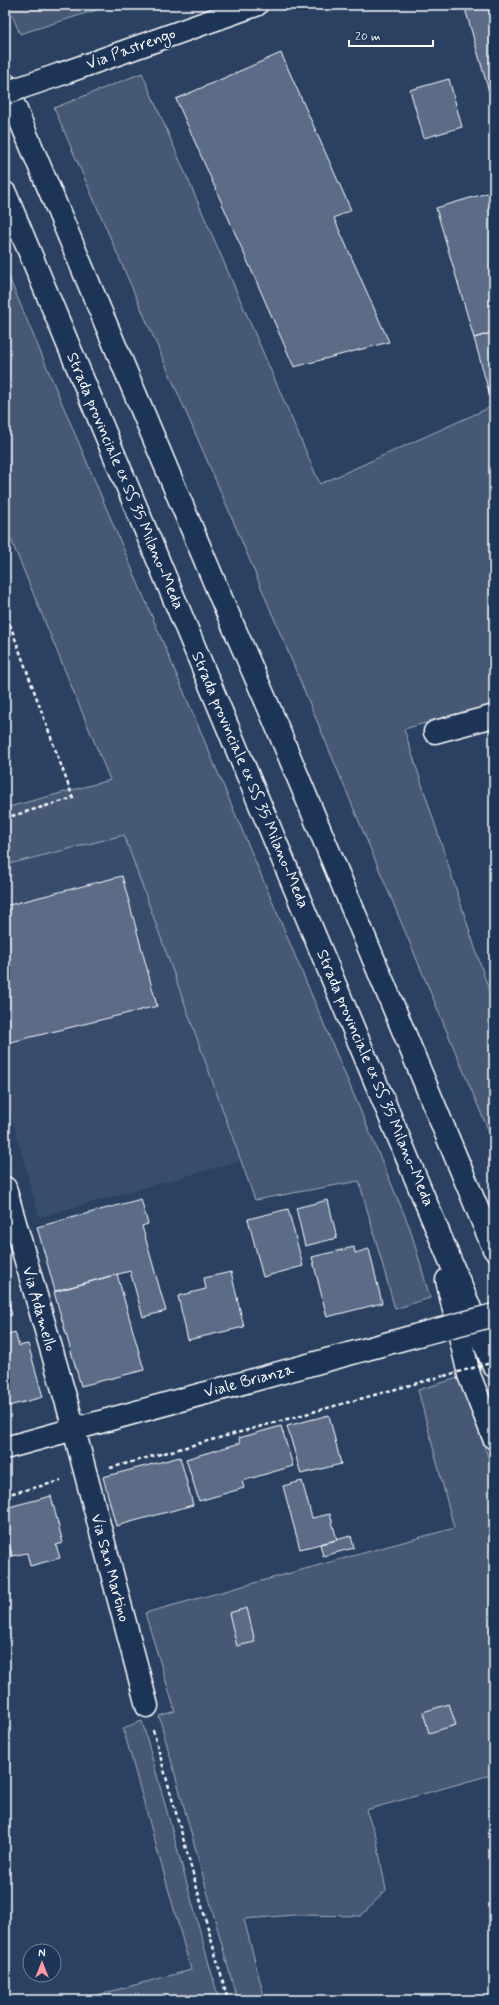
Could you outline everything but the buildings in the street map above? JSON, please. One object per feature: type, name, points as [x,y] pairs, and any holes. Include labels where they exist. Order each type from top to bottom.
[{"type":"main road","name":"Via Pastrengo","points":[[5,93],[256,5]]},
{"type":"main road","points":[[5,84],[273,717],[494,1248]]},
{"type":"main road","name":"Strada provinciale ex SS 35 Milano-Meda","points":[[5,193],[494,1366]]},
{"type":"main road","points":[[435,732],[494,716]]},
{"type":"main road","name":"Via Adamello","points":[[5,1188],[74,1430]]},
{"type":"main road","points":[[434,1220],[469,1375],[494,1438]]},
{"type":"main road","name":"Viale Brianza","points":[[5,1448],[494,1315]]},
{"type":"main road","name":"Via San Martino","points":[[74,1430],[147,1706]]},
{"type":"path","points":[[5,611],[73,798],[5,818]]},
{"type":"path","points":[[5,1496],[494,1362]]},
{"type":"path","points":[[147,1706],[228,2000]]},
{"type":"shaded area","points":[[8,5],[112,5],[20,34]]},
{"type":"shaded area","points":[[142,73],[320,484],[493,406],[494,704],[404,729],[494,1006],[494,1144],[232,518],[54,108]]},
{"type":"shaded area","points":[[5,268],[410,1228],[430,1298],[395,1309],[359,1181],[255,1200],[124,835],[5,865],[5,808],[110,780],[5,525]]},
{"type":"shaded area","points":[[124,835],[240,1161],[39,1217],[5,1092],[5,866]]},
{"type":"shaded area","points":[[458,1378],[494,1472],[494,1774],[366,1810],[376,1836],[386,1890],[361,1916],[295,1915],[244,1919],[265,2000],[237,2000],[159,1716],[175,1711],[145,1613],[454,1528],[418,1390]]},
{"type":"shaded area","points":[[142,1721],[219,2000],[78,2000],[191,1970],[123,1728]]}]
